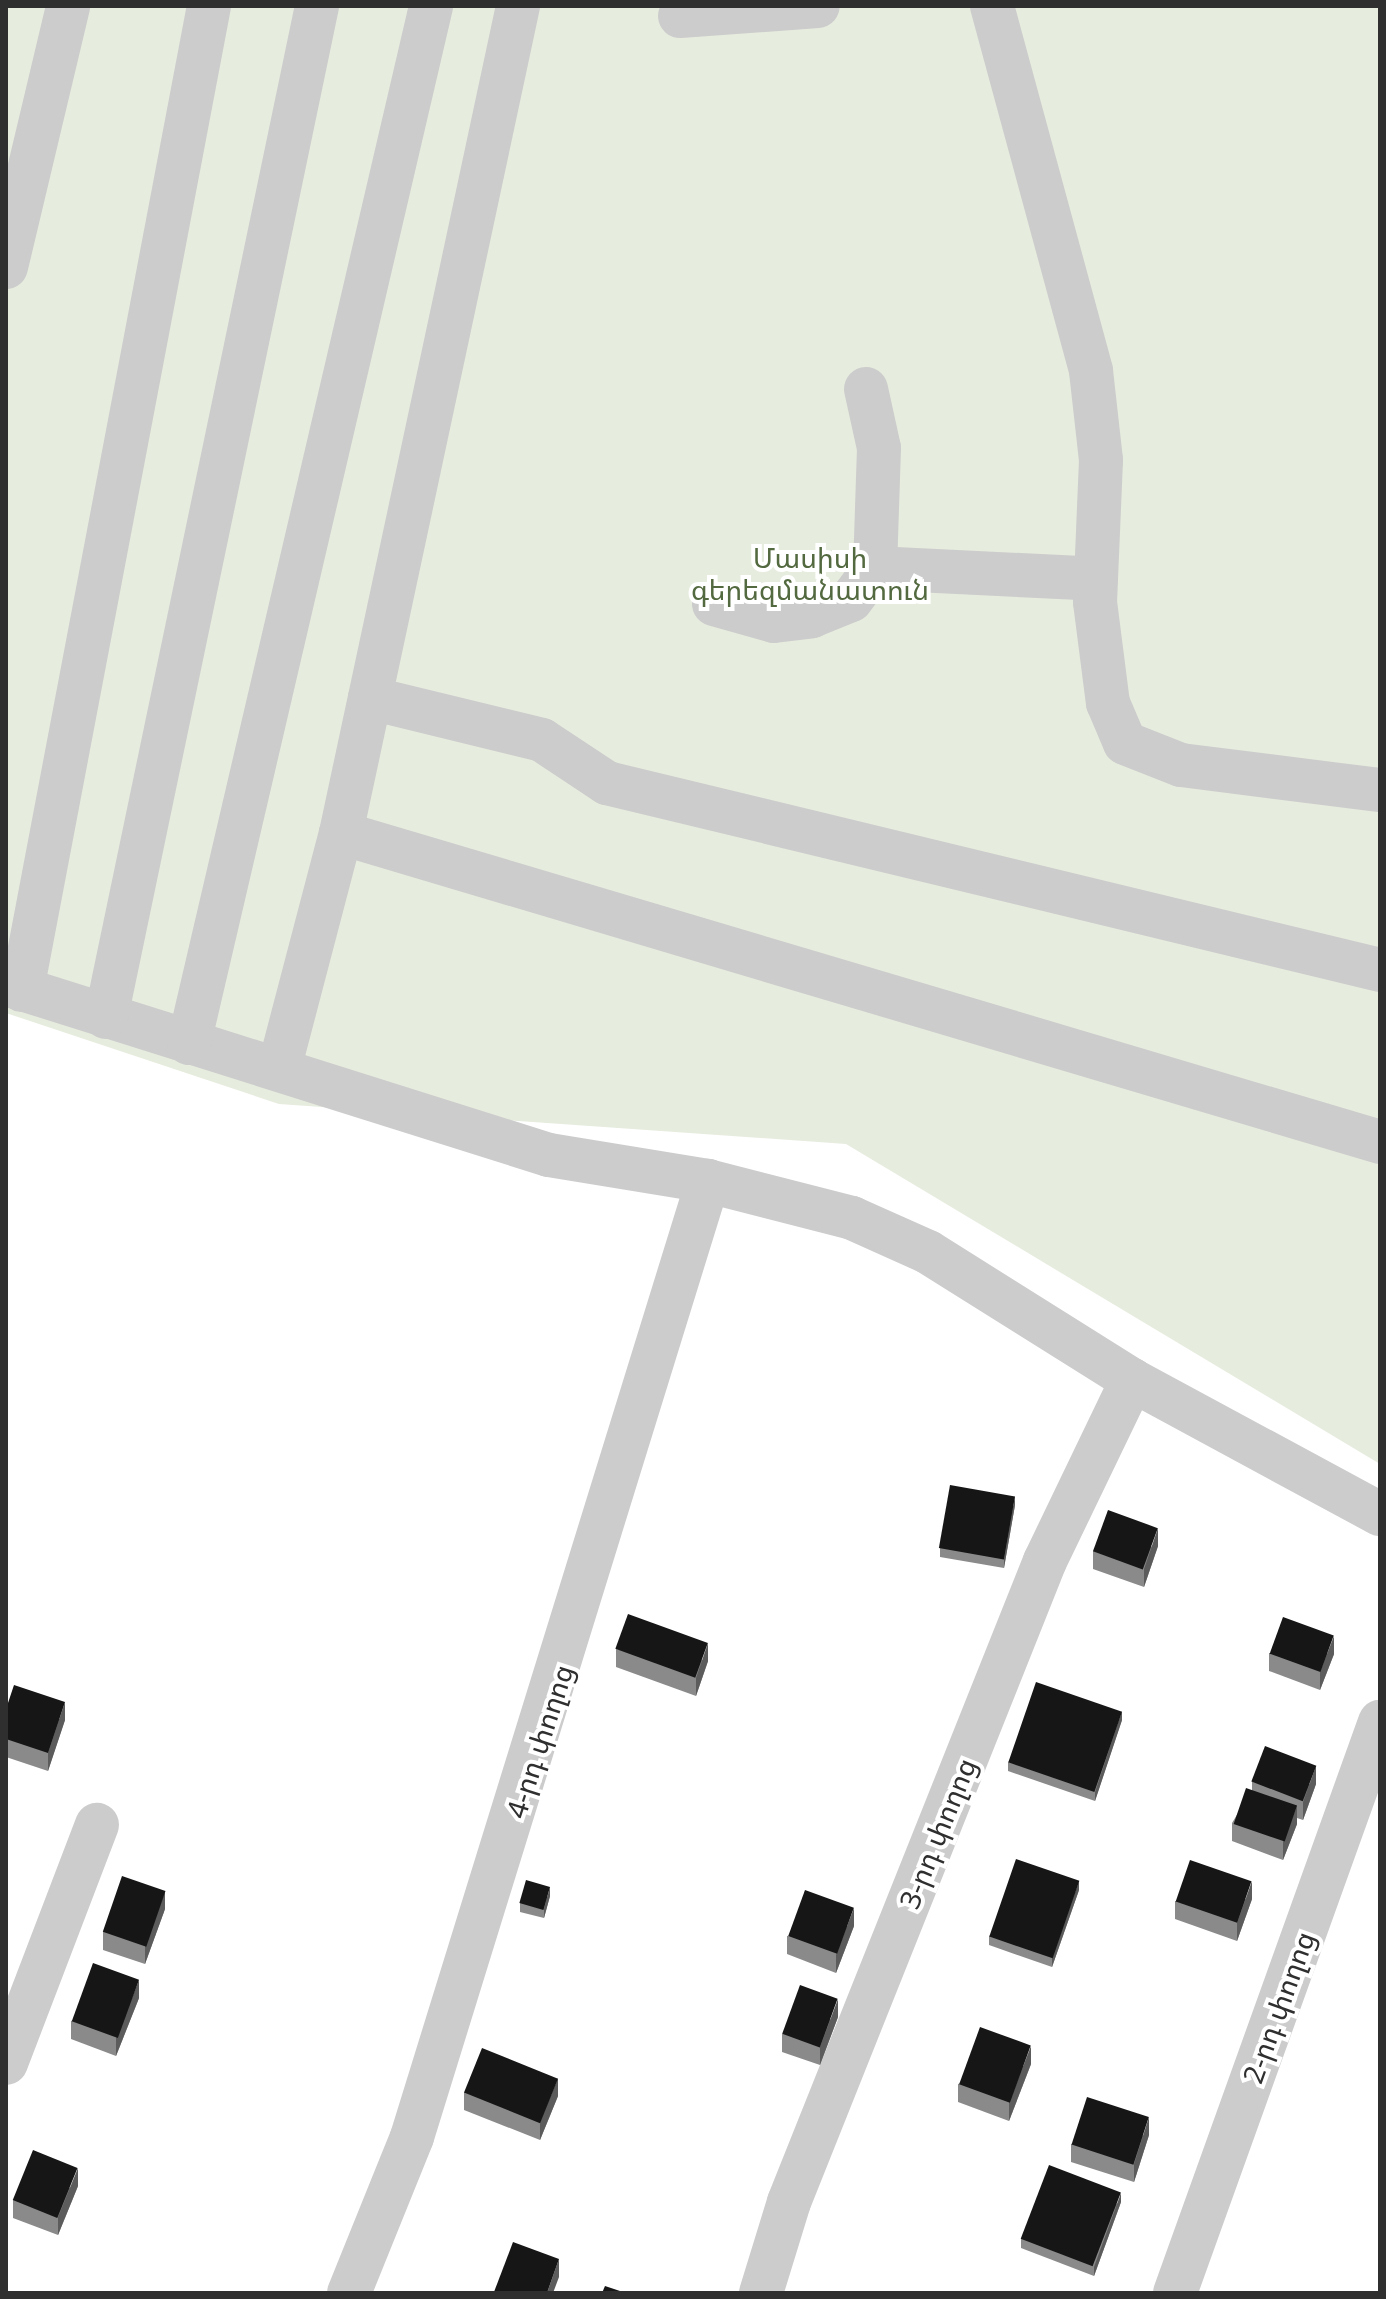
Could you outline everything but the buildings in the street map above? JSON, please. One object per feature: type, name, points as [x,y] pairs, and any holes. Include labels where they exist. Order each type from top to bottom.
[{"type":"street","points":[[6,267],[68,6]]},
{"type":"street","points":[[209,6],[14,987],[549,1155],[708,1181],[852,1218],[928,1252],[1132,1380],[1380,1514]]},
{"type":"street","points":[[106,1017],[317,6]]},
{"type":"street","points":[[189,1043],[431,6]]},
{"type":"street","points":[[279,1069],[341,833],[518,6]]},
{"type":"street","points":[[680,16],[818,6]]},
{"type":"street","points":[[992,6],[1091,371],[1101,460],[1096,579],[1108,703],[1125,743],[1181,765],[1380,790]]},
{"type":"street","points":[[714,604],[774,621],[812,616],[851,600],[875,568],[879,448],[866,389]]},
{"type":"street","points":[[875,568],[1096,579]]},
{"type":"street","points":[[370,698],[542,740],[607,783],[1380,970]]},
{"type":"street","points":[[341,833],[1380,1142]]},
{"type":"street","name":"4-րդ փողոց","points":[[349,2293],[417,2122],[708,1181]]},
{"type":"street","name":"3-րդ փողոց","points":[[761,2293],[789,2202],[1045,1561],[1132,1380]]},
{"type":"street","name":"2-րդ փողոց","points":[[1175,2293],[1380,1722]]},
{"type":"street","points":[[6,2063],[97,1825]]},
{"type":"green space","name":"Մասիսի գերեզմանատուն","points":[[6,6],[1380,6],[1380,1464],[846,1144],[279,1104],[6,1013]]}]
